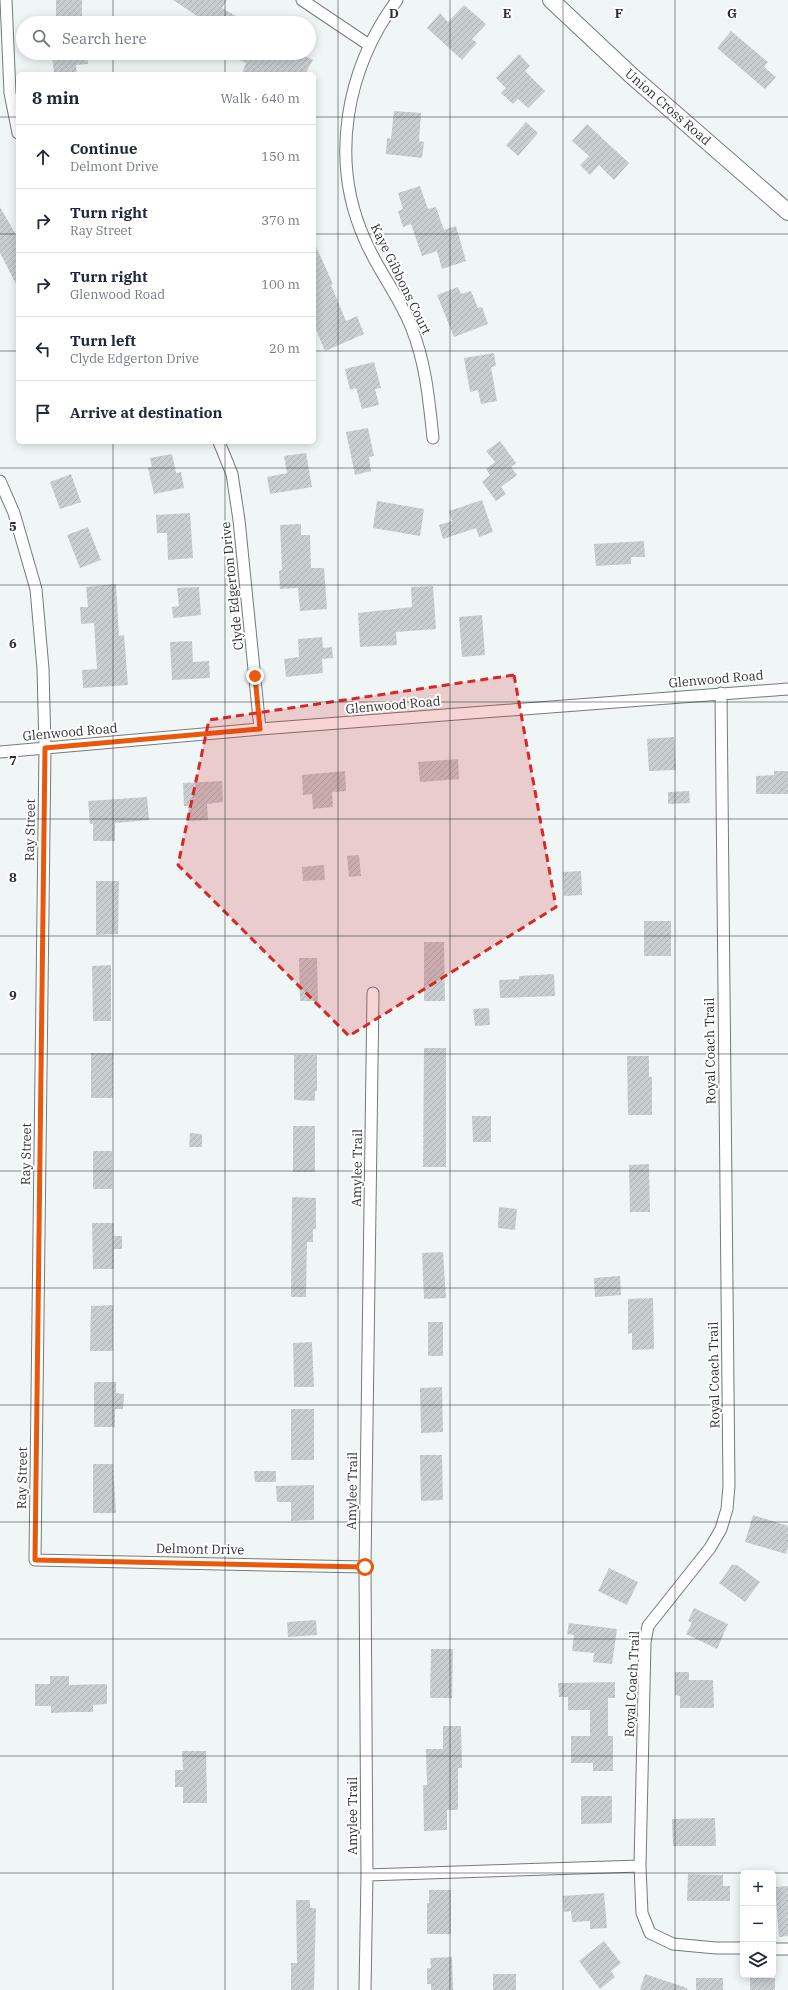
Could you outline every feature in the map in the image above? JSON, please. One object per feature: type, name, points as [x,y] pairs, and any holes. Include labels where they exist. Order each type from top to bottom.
[{"type":"main road","name":"Union Cross Road","points":[[551,0],[632,76],[788,212]]},
{"type":"street","points":[[6,0],[4,33],[10,93],[16,123]]},
{"type":"street","points":[[302,0],[369,45]]},
{"type":"street","name":"Kaye Gibbons Court","points":[[397,0],[386,15],[369,45],[354,83],[348,111],[346,154],[347,175],[353,205],[364,239],[371,255],[398,299],[418,345],[426,380],[433,438]]},
{"type":"street","name":"Clyde Edgerton Drive","points":[[220,444],[232,474],[239,520],[260,729]]},
{"type":"street","name":"Ray Street","points":[[0,481],[16,520],[36,589],[43,669],[45,748],[35,1560]]},
{"type":"street","name":"Glenwood Road","points":[[0,752],[260,729],[788,689]]},
{"type":"street","name":"Royal Coach Trail","points":[[721,693],[729,1486],[727,1509],[721,1529],[710,1548],[648,1626],[645,1642],[640,1866],[642,1913],[650,1932],[673,1944],[716,1948],[740,1948]]},
{"type":"street","name":"Amylee Trail","points":[[365,1990],[367,1875],[365,1567],[373,993]]},
{"type":"street","name":"Delmont Drive","points":[[35,1560],[365,1567]]},
{"type":"street","points":[[367,1875],[640,1866]]},
{"type":"street","points":[[776,1949],[788,1949]]},
{"type":"highlighted area","points":[[514,675],[556,907],[349,1036],[178,865],[209,720]]},
{"type":"building","points":[[56,0],[82,0],[82,16],[56,16]]},
{"type":"building","points":[[173,0],[227,0],[222,8],[236,16],[197,16]]},
{"type":"building","points":[[464,5],[486,24],[472,39],[477,43],[462,60],[427,28],[440,13],[448,22]]},
{"type":"building","points":[[731,31],[768,62],[764,67],[776,77],[765,89],[717,48]]},
{"type":"building","points":[[519,54],[530,66],[525,71],[545,91],[528,108],[518,99],[513,104],[501,93],[506,88],[496,78]]},
{"type":"building","points":[[53,60],[88,60],[88,64],[76,65],[77,72],[54,72]]},
{"type":"building","points":[[239,60],[313,60],[306,72],[243,72],[246,63]]},
{"type":"building","points":[[394,111],[421,113],[419,141],[424,142],[422,158],[386,154],[387,138],[391,139]]},
{"type":"building","points":[[526,122],[538,133],[518,156],[506,145]]},
{"type":"building","points":[[587,124],[629,163],[614,180],[599,165],[590,175],[580,165],[589,156],[572,141]]},
{"type":"building","points":[[420,186],[428,209],[436,207],[444,230],[456,226],[466,261],[442,269],[437,251],[422,256],[411,224],[403,227],[398,211],[403,209],[398,193]]},
{"type":"building","points":[[0,207],[16,235],[16,284],[0,253]]},
{"type":"building","points":[[316,246],[333,284],[331,285],[346,321],[357,316],[364,334],[325,351],[316,330]]},
{"type":"building","points":[[458,287],[461,294],[471,291],[478,308],[482,307],[488,324],[454,337],[437,295]]},
{"type":"building","points":[[494,353],[496,366],[491,367],[497,401],[481,404],[478,390],[470,392],[464,358]]},
{"type":"building","points":[[374,362],[381,388],[375,389],[379,405],[362,409],[356,388],[350,390],[345,369]]},
{"type":"building","points":[[368,428],[374,456],[369,457],[371,471],[355,475],[346,432]]},
{"type":"building","points":[[500,441],[516,463],[511,467],[517,475],[501,487],[506,494],[496,501],[482,482],[490,475],[486,469],[495,462],[486,451]]},
{"type":"building","points":[[306,453],[312,487],[270,494],[267,477],[287,473],[284,456]]},
{"type":"building","points":[[172,454],[176,473],[181,472],[184,488],[154,494],[148,468],[152,467],[150,458]]},
{"type":"building","points":[[71,474],[81,502],[60,509],[50,482]]},
{"type":"building","points":[[482,500],[493,532],[479,537],[476,528],[443,539],[439,525],[452,521],[449,511]]},
{"type":"building","points":[[377,501],[424,509],[420,536],[373,528]]},
{"type":"building","points":[[190,513],[193,558],[168,560],[167,533],[157,533],[156,515]]},
{"type":"building","points":[[301,524],[301,535],[310,535],[311,568],[324,568],[327,609],[300,611],[298,588],[280,589],[279,571],[282,570],[280,525]]},
{"type":"building","points":[[88,527],[101,560],[80,568],[67,535]]},
{"type":"building","points":[[644,541],[645,557],[631,557],[631,564],[596,566],[594,544]]},
{"type":"building","points":[[116,584],[119,636],[124,635],[128,685],[83,688],[82,670],[97,669],[94,623],[81,624],[80,607],[88,607],[86,587]]},
{"type":"building","points":[[433,586],[436,629],[396,632],[397,645],[360,647],[358,613],[412,607],[411,587]]},
{"type":"building","points":[[199,587],[201,615],[173,618],[172,607],[179,606],[177,588]]},
{"type":"building","points":[[482,615],[485,655],[462,657],[459,617]]},
{"type":"building","points":[[322,637],[323,648],[332,647],[333,658],[322,659],[323,673],[286,677],[284,659],[299,657],[298,639]]},
{"type":"building","points":[[192,641],[193,662],[209,661],[210,678],[172,680],[170,642]]},
{"type":"building","points":[[674,737],[676,770],[649,771],[647,739]]},
{"type":"building","points":[[458,759],[459,779],[420,782],[418,762]]},
{"type":"building","points":[[345,771],[346,791],[332,792],[333,807],[313,809],[312,794],[303,795],[302,775]]},
{"type":"building","points":[[774,771],[788,771],[788,794],[756,794],[756,776],[774,775]]},
{"type":"building","points":[[222,781],[223,802],[207,804],[208,820],[189,821],[188,806],[184,806],[183,783]]},
{"type":"building","points":[[689,791],[690,803],[668,804],[668,792]]},
{"type":"building","points":[[147,797],[149,820],[115,823],[115,841],[93,841],[93,824],[90,824],[88,801]]},
{"type":"building","points":[[359,855],[361,876],[349,877],[347,856]]},
{"type":"building","points":[[324,865],[325,880],[303,881],[302,867]]},
{"type":"building","points":[[581,871],[582,895],[564,896],[563,872]]},
{"type":"building","points":[[96,881],[119,881],[118,934],[96,935]]},
{"type":"building","points":[[644,921],[671,921],[671,956],[644,956]]},
{"type":"building","points":[[424,942],[444,942],[445,1001],[424,1001]]},
{"type":"building","points":[[299,958],[317,958],[318,1001],[300,1001]]},
{"type":"building","points":[[111,965],[111,1021],[93,1021],[92,966]]},
{"type":"building","points":[[554,974],[555,996],[500,998],[499,980],[519,979],[519,976]]},
{"type":"building","points":[[489,1008],[490,1025],[475,1026],[473,1009]]},
{"type":"building","points":[[424,1048],[446,1048],[446,1167],[423,1167]]},
{"type":"building","points":[[91,1053],[113,1053],[113,1098],[91,1098]]},
{"type":"building","points":[[294,1055],[317,1055],[317,1091],[315,1091],[315,1101],[294,1100]]},
{"type":"building","points":[[627,1056],[649,1056],[649,1077],[652,1077],[652,1115],[628,1115]]},
{"type":"building","points":[[472,1116],[491,1116],[491,1142],[473,1142]]},
{"type":"building","points":[[293,1126],[315,1126],[315,1172],[293,1172]]},
{"type":"building","points":[[190,1133],[202,1134],[202,1147],[189,1147]]},
{"type":"building","points":[[93,1151],[112,1151],[112,1189],[93,1189]]},
{"type":"building","points":[[649,1164],[650,1212],[630,1212],[629,1165]]},
{"type":"building","points":[[292,1197],[316,1198],[316,1229],[313,1229],[313,1242],[307,1242],[306,1297],[291,1297]]},
{"type":"building","points":[[499,1207],[517,1209],[515,1230],[498,1228]]},
{"type":"building","points":[[92,1223],[114,1223],[114,1236],[122,1236],[122,1249],[114,1249],[114,1269],[93,1269]]},
{"type":"building","points":[[443,1252],[446,1298],[424,1299],[422,1253]]},
{"type":"building","points":[[620,1276],[621,1295],[595,1297],[594,1278]]},
{"type":"building","points":[[653,1298],[654,1349],[632,1350],[632,1333],[628,1334],[628,1299]]},
{"type":"building","points":[[113,1305],[113,1351],[90,1351],[91,1306]]},
{"type":"building","points":[[428,1322],[443,1322],[443,1356],[428,1356]]},
{"type":"building","points":[[312,1342],[314,1387],[294,1387],[293,1343]]},
{"type":"building","points":[[94,1382],[116,1382],[116,1393],[124,1394],[123,1409],[115,1409],[115,1427],[94,1427]]},
{"type":"building","points":[[442,1387],[443,1432],[421,1433],[420,1388]]},
{"type":"building","points":[[291,1409],[314,1409],[314,1460],[291,1460]]},
{"type":"building","points":[[420,1455],[442,1455],[443,1500],[421,1501]]},
{"type":"building","points":[[93,1464],[113,1464],[116,1513],[93,1513]]},
{"type":"building","points":[[254,1471],[276,1471],[276,1482],[255,1482]]},
{"type":"building","points":[[314,1485],[314,1520],[291,1521],[291,1502],[277,1502],[276,1486]]},
{"type":"building","points":[[753,1515],[788,1526],[788,1546],[786,1554],[745,1542]]},
{"type":"building","points":[[732,1565],[737,1565],[760,1582],[745,1602],[719,1583]]},
{"type":"building","points":[[609,1568],[638,1582],[627,1605],[598,1591]]},
{"type":"building","points":[[694,1608],[728,1624],[717,1649],[686,1634],[692,1623],[688,1621]]},
{"type":"building","points":[[316,1620],[317,1635],[288,1637],[287,1622]]},
{"type":"building","points":[[569,1623],[617,1629],[612,1664],[593,1662],[594,1653],[572,1651],[574,1635],[567,1634]]},
{"type":"building","points":[[431,1649],[453,1649],[452,1698],[430,1698]]},
{"type":"building","points":[[675,1672],[689,1672],[689,1680],[713,1680],[714,1708],[680,1708],[680,1696],[675,1695]]},
{"type":"building","points":[[50,1676],[69,1676],[69,1685],[107,1684],[107,1704],[93,1705],[93,1712],[51,1713],[51,1706],[35,1706],[35,1684],[50,1684]]},
{"type":"building","points":[[615,1682],[615,1698],[608,1698],[608,1736],[613,1736],[613,1771],[593,1771],[593,1763],[571,1763],[571,1736],[590,1736],[590,1710],[568,1710],[568,1697],[559,1697],[558,1683]]},
{"type":"building","points":[[443,1726],[461,1726],[462,1768],[458,1768],[458,1810],[447,1810],[447,1830],[424,1831],[423,1785],[427,1785],[426,1749],[443,1749]]},
{"type":"building","points":[[182,1751],[206,1751],[207,1803],[183,1803],[183,1787],[175,1787],[175,1770],[183,1770]]},
{"type":"building","points":[[581,1796],[612,1796],[612,1823],[581,1824]]},
{"type":"building","points":[[715,1818],[716,1846],[673,1846],[672,1819]]},
{"type":"building","points":[[688,1874],[723,1875],[723,1886],[730,1886],[730,1901],[687,1901]]},
{"type":"building","points":[[788,1886],[788,1936],[779,1937],[776,1887]]},
{"type":"building","points":[[429,1890],[451,1890],[451,1934],[427,1934],[427,1903],[429,1903]]},
{"type":"building","points":[[604,1893],[607,1928],[590,1929],[590,1921],[572,1922],[571,1911],[564,1912],[563,1896]]},
{"type":"building","points":[[296,1900],[310,1900],[310,1908],[316,1908],[314,1990],[291,1990],[291,1963],[297,1963]]},
{"type":"building","points":[[604,1941],[621,1963],[611,1971],[615,1977],[600,1989],[579,1961]]},
{"type":"building","points":[[452,1957],[453,1990],[431,1990],[431,1984],[427,1984],[427,1968],[431,1968],[430,1958]]},
{"type":"building","points":[[493,1974],[516,1974],[516,1990],[493,1990]]},
{"type":"building","points":[[645,1974],[687,1988],[687,1990],[640,1990]]},
{"type":"building","points":[[696,1978],[723,1978],[723,1990],[696,1990]]},
{"type":"building","points":[[750,1978],[775,1978],[775,1990],[750,1990]]},
{"type":"route","points":[[255,676],[260,729],[45,748],[35,1560],[365,1567]]}]
